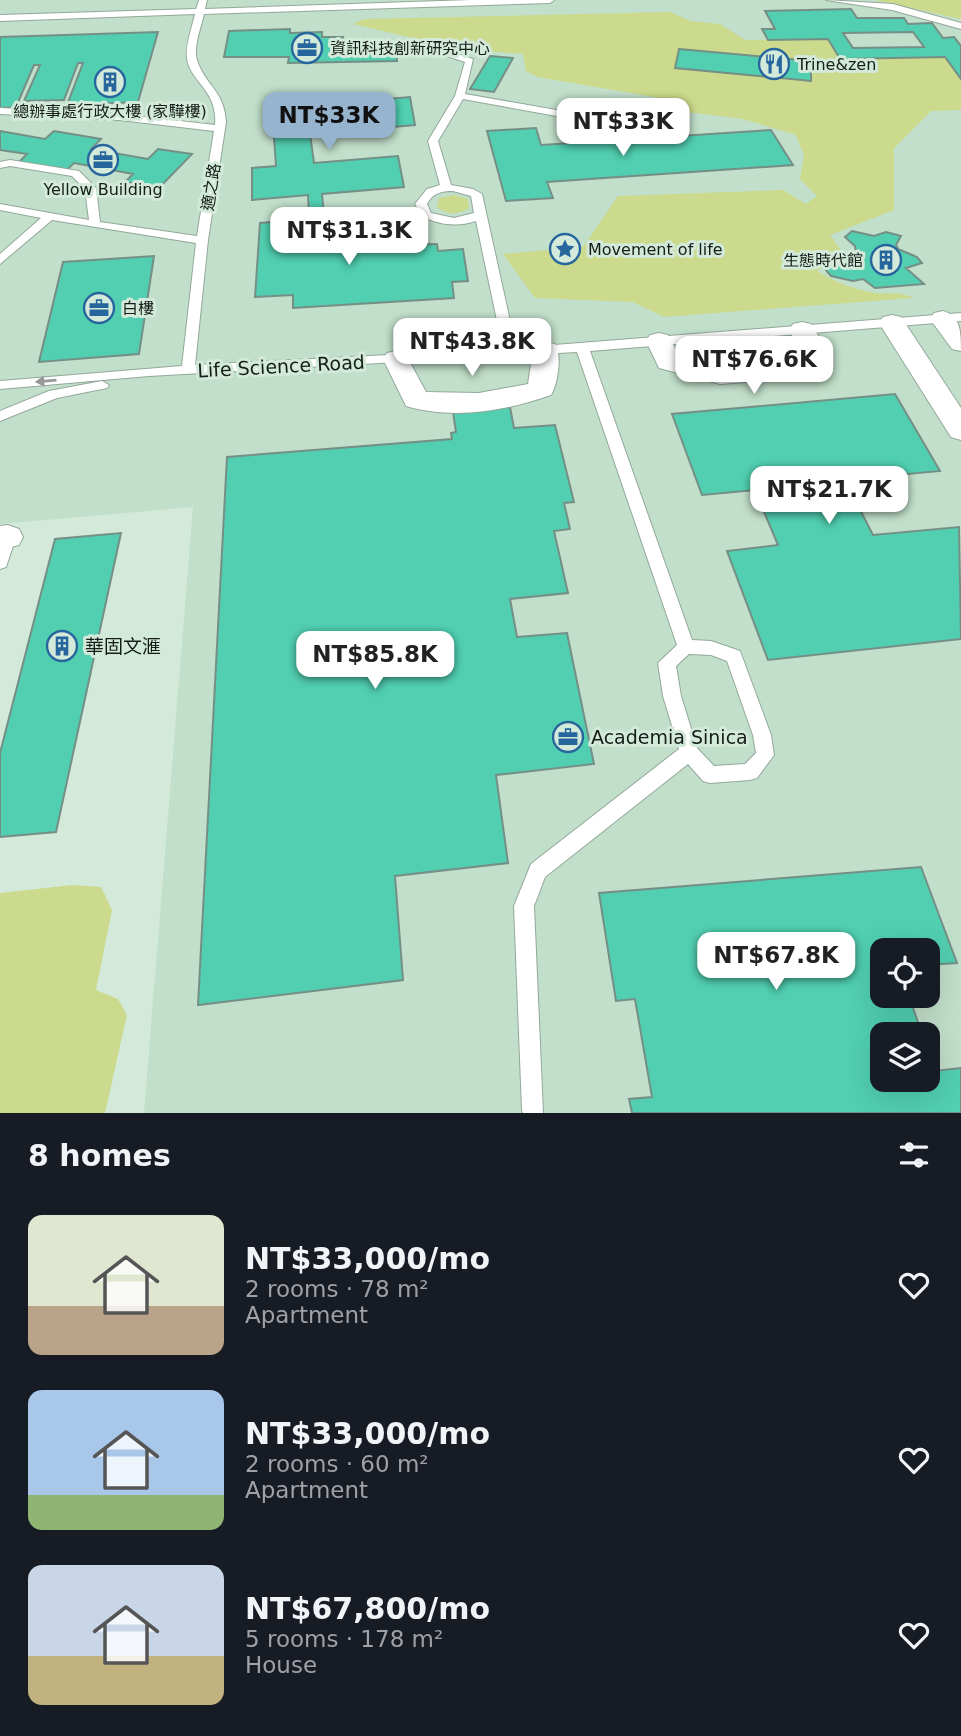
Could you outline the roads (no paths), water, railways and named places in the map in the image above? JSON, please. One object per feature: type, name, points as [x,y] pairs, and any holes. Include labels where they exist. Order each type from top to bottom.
[{"type":"street","points":[[952,318],[961,343]]},
{"type":"street","points":[[892,324],[961,430]]},
{"type":"street","points":[[659,341],[668,362],[720,375],[784,370],[814,350],[802,330]]},
{"type":"street","points":[[396,359],[416,400],[448,405],[514,399],[541,389],[546,350]]},
{"type":"lane","name":"適之路","points":[[188,371],[202,240],[220,129],[220,105],[192,61],[193,41],[203,0]]},
{"type":"lane","points":[[0,18],[550,0]]},
{"type":"lane","points":[[830,0],[893,7],[961,26]]},
{"type":"lane","points":[[417,43],[470,61],[460,96],[433,141],[446,187]]},
{"type":"lane","points":[[460,96],[562,114],[676,122]]},
{"type":"lane","points":[[0,111],[120,117],[220,129]]},
{"type":"lane","points":[[0,165],[10,163],[75,173],[90,188],[95,225]]},
{"type":"lane","points":[[480,214],[456,222],[445,222],[427,215],[421,204],[428,193],[446,187],[476,194],[510,353]]},
{"type":"lane","points":[[0,207],[95,225],[202,240]]},
{"type":"lane","points":[[2,256],[50,216]]},
{"type":"lane","name":"Life Science Road","points":[[0,384],[510,353],[952,318]]},
{"type":"lane","points":[[582,347],[686,647]]},
{"type":"lane","name":"Life Science Road","points":[[0,415],[54,394],[188,371]]},
{"type":"lane","points":[[686,647],[711,648],[734,656],[762,735],[765,755],[750,772],[710,775],[689,752],[672,696],[667,663],[686,647]]},
{"type":"lane","points":[[533,1110],[524,906],[538,871],[689,752]]},
{"type":"place","name":"資訊科技創新研究中心","points":[[307,48]]},
{"type":"place","name":"Trine&zen","points":[[774,64]]},
{"type":"place","name":"總辦事處行政大樓 (家驊樓)","points":[[110,82]]},
{"type":"place","name":"Yellow Building","points":[[103,160]]},
{"type":"place","name":"Movement of life","points":[[565,249]]},
{"type":"place","name":"生態時代館","points":[[886,260]]},
{"type":"place","name":"白樓","points":[[99,308]]},
{"type":"place","name":"華固文滙","points":[[62,646]]},
{"type":"place","name":"Academia Sinica","points":[[568,737]]}]
